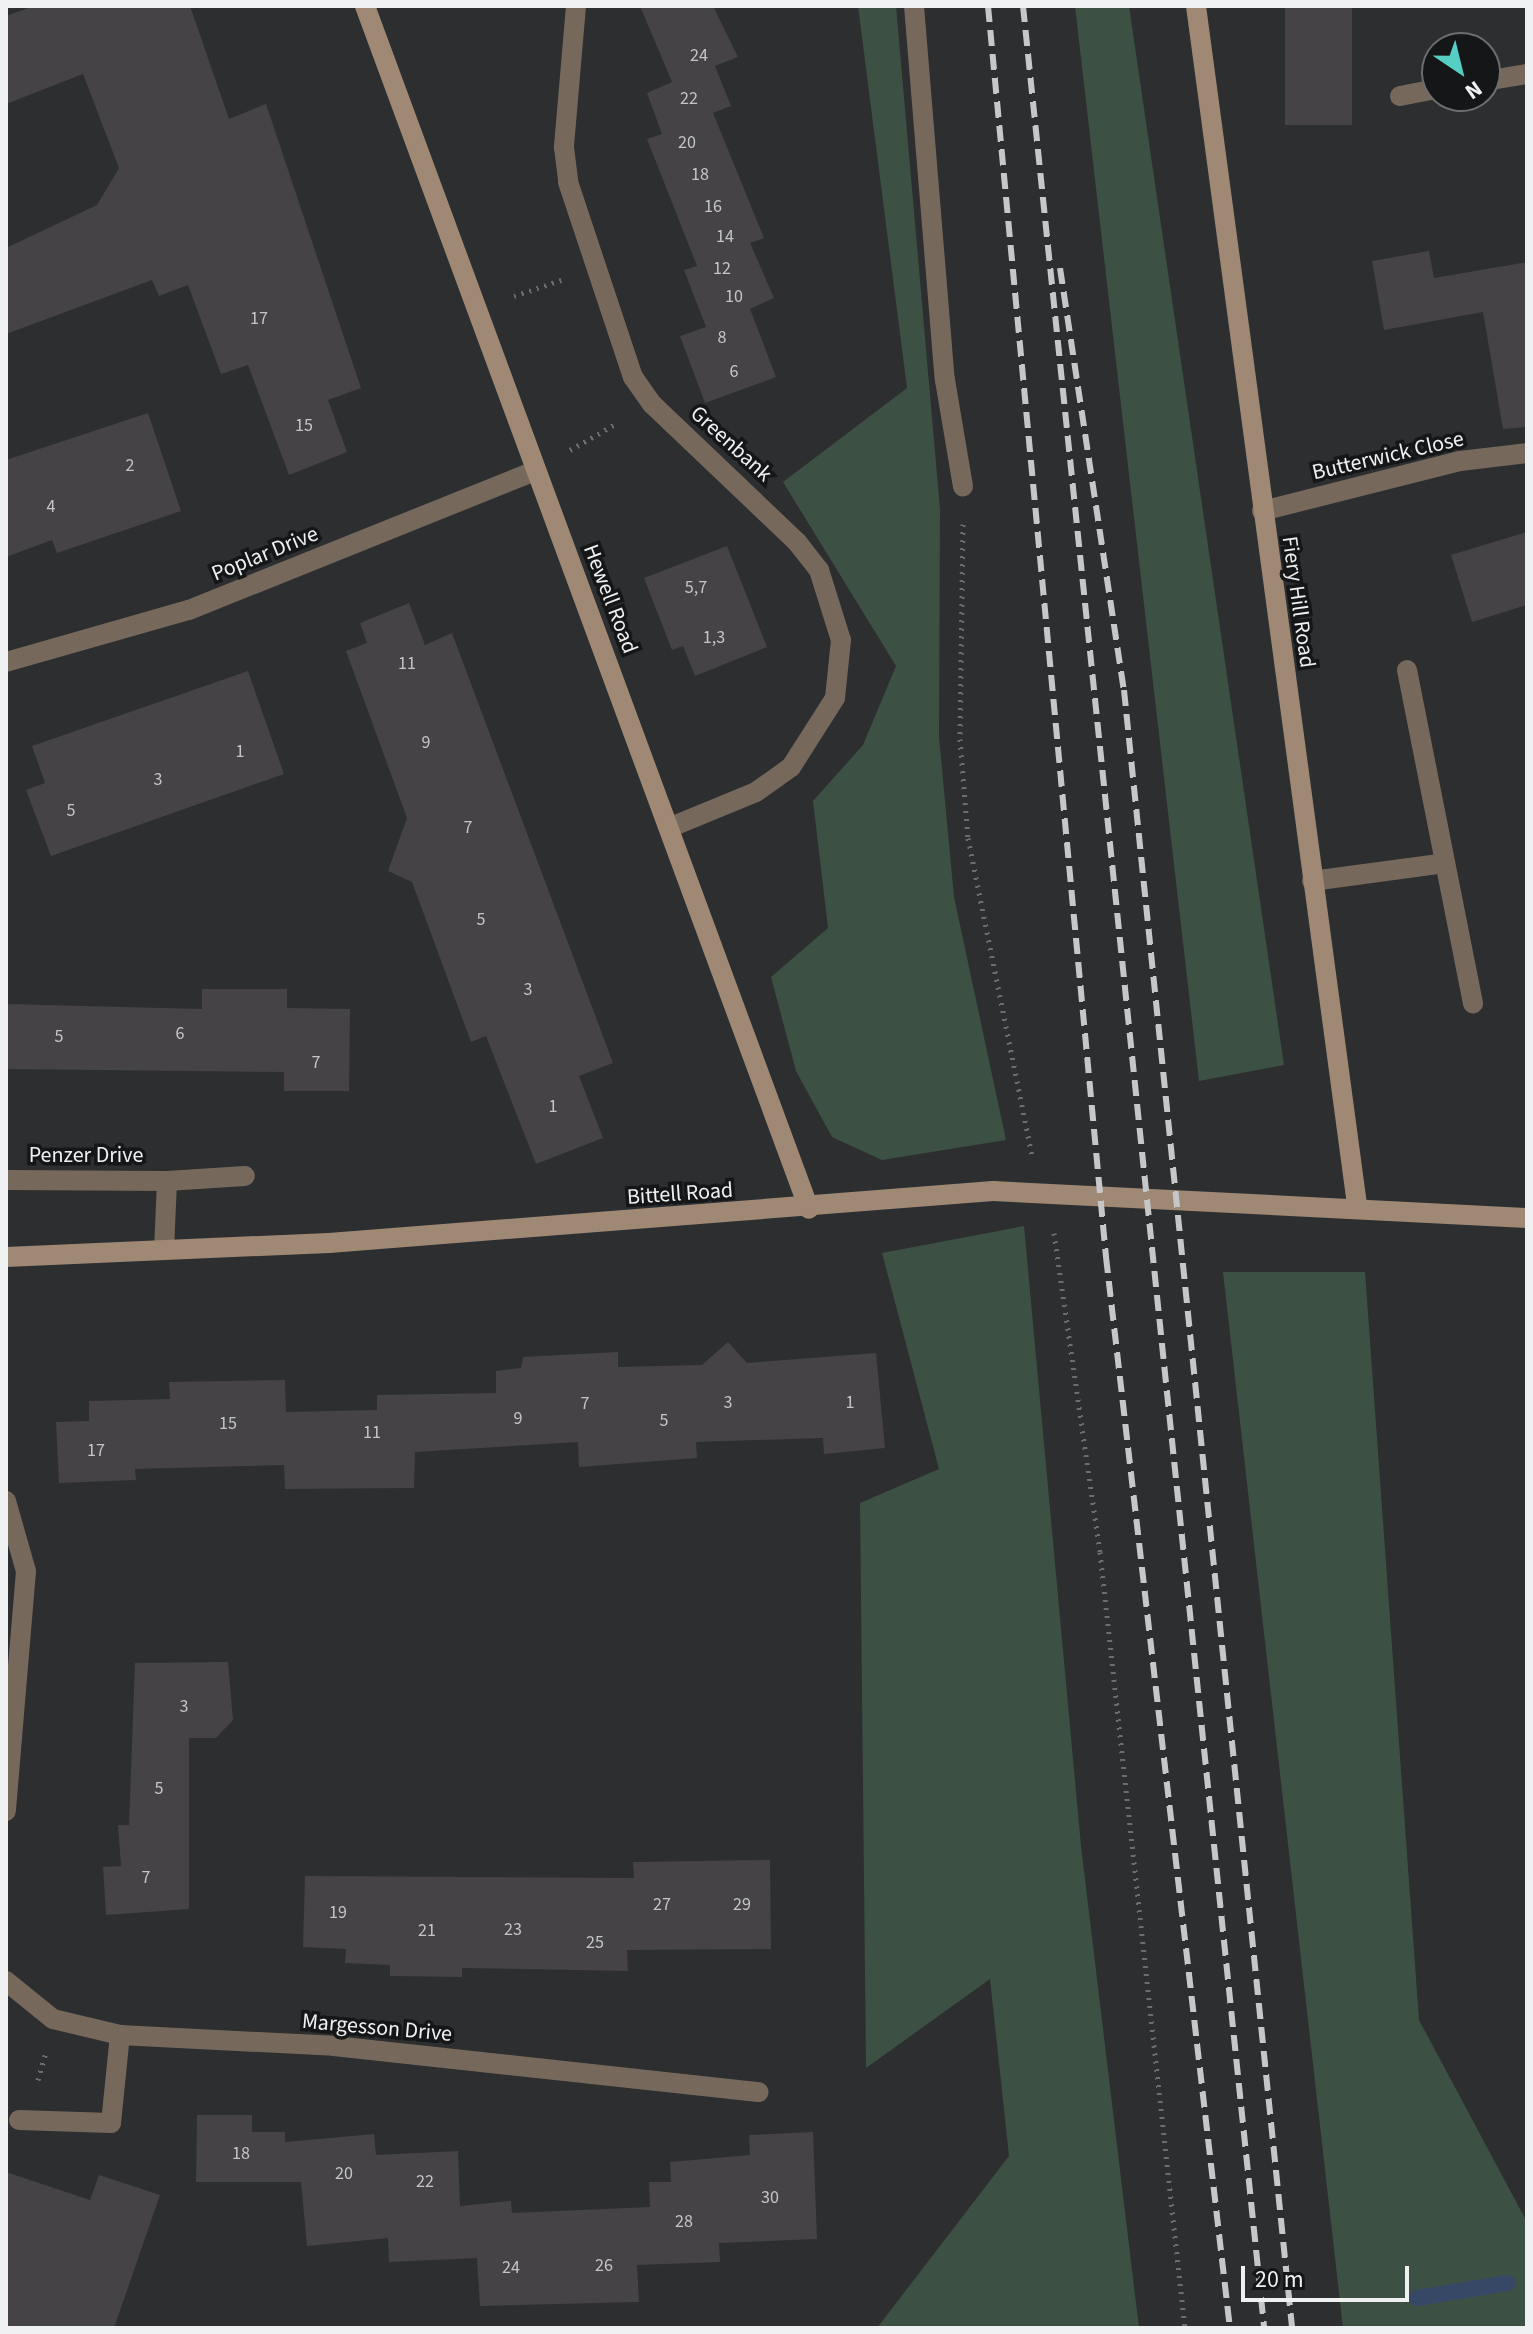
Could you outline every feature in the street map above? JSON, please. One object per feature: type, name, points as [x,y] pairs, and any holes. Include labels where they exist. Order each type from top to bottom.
[{"type":"street","name":"Hewell Road","points":[[365,6],[479,309],[535,471],[671,827],[719,977],[809,1209]]},
{"type":"street","name":"Greenbank","points":[[576,6],[564,147],[596,267],[633,377],[652,404],[774,515],[819,570],[843,670],[818,735],[791,767],[756,792],[671,827]]},
{"type":"street","points":[[914,6],[945,380],[963,486]]},
{"type":"street","name":"Fiery Hill Road","points":[[1196,6],[1357,1205]]},
{"type":"street","points":[[1501,78],[1527,74]]},
{"type":"street","points":[[1400,96],[1421,92]]},
{"type":"street","name":"Butterwick Close","points":[[1262,511],[1460,461],[1527,453]]},
{"type":"street","name":"Poplar Drive","points":[[6,662],[189,610],[535,471]]},
{"type":"street","points":[[1407,670],[1473,1004]]},
{"type":"street","points":[[1312,881],[1445,863]]},
{"type":"street","name":"Penzer Drive","points":[[6,1180],[167,1181],[245,1176]]},
{"type":"street","name":"Penzer Drive","points":[[164,1250],[167,1181]]},
{"type":"street","name":"Bittell Road","points":[[6,1257],[164,1250],[809,1209],[993,1191],[1357,1205],[1527,1218]]},
{"type":"street","points":[[6,1501],[26,1571],[6,1811]]},
{"type":"street","name":"Margesson Drive","points":[[6,1981],[53,2019],[120,2035],[334,2046],[759,2092]]},
{"type":"street","points":[[19,2120],[111,2123],[120,2035]]},
{"type":"path","points":[[479,309],[596,267]]},
{"type":"path","points":[[535,471],[652,404]]},
{"type":"path","points":[[963,486],[960,739],[968,838],[1030,1147]]},
{"type":"path","points":[[1057,1249],[1100,1552],[1185,2328]]},
{"type":"path","points":[[19,2120],[41,2072],[53,2019]]},
{"type":"green space","points":[[858,6],[896,6],[940,509],[939,737],[954,897],[1006,1140],[882,1160],[832,1137],[796,1071],[771,977],[828,928],[813,801],[863,745],[896,666],[783,482],[907,388]]},
{"type":"green space","points":[[1075,6],[1129,6],[1284,1065],[1199,1081]]},
{"type":"green space","points":[[1024,1226],[1081,1846],[1139,2328],[877,2328],[1009,2156],[990,1979],[866,2068],[860,1503],[939,1469],[882,1253]]},
{"type":"green space","points":[[1223,1272],[1365,1272],[1419,2020],[1527,2222],[1527,2328],[1343,2328]]},
{"type":"building","points":[[34,6],[190,6],[229,119],[266,104],[361,388],[328,400],[347,452],[289,475],[248,365],[221,374],[188,285],[159,296],[152,280],[6,334],[6,248],[97,205],[119,168],[83,74],[6,104],[6,16]]},
{"type":"building","points":[[640,6],[713,6],[738,57],[715,66],[731,106],[713,113],[764,238],[750,243],[774,298],[750,309],[776,377],[705,403],[680,336],[706,327],[684,270],[697,266],[647,139],[662,134],[647,93],[672,82]]},
{"type":"building","points":[[1285,6],[1352,6],[1352,125],[1285,125]]},
{"type":"building","points":[[1429,251],[1434,278],[1527,262],[1527,427],[1503,429],[1483,312],[1384,330],[1372,261]]},
{"type":"building","points":[[148,413],[181,511],[57,553],[52,540],[6,557],[6,460]]},
{"type":"building","points":[[1527,532],[1527,605],[1472,622],[1451,555]]},
{"type":"building","points":[[727,546],[767,647],[695,676],[683,646],[672,650],[644,578]]},
{"type":"building","points":[[409,603],[425,645],[452,633],[613,1063],[579,1076],[603,1138],[536,1164],[486,1036],[471,1042],[412,882],[388,871],[407,818],[346,651],[367,643],[360,623]]},
{"type":"building","points":[[248,671],[284,774],[51,856],[26,790],[45,783],[32,746]]},
{"type":"building","points":[[202,989],[287,989],[287,1008],[350,1009],[349,1091],[284,1091],[284,1072],[6,1069],[6,1004],[202,1009]]},
{"type":"building","points":[[728,1342],[747,1363],[876,1353],[885,1448],[824,1454],[823,1438],[696,1442],[697,1458],[579,1467],[578,1442],[415,1452],[414,1488],[285,1489],[284,1465],[135,1469],[136,1480],[59,1483],[56,1422],[89,1421],[89,1401],[170,1399],[169,1382],[285,1380],[286,1412],[377,1410],[377,1395],[496,1393],[496,1371],[521,1368],[523,1357],[618,1352],[618,1367],[702,1365]]},
{"type":"building","points":[[228,1662],[233,1720],[216,1738],[189,1738],[189,1909],[106,1915],[103,1867],[121,1866],[118,1825],[129,1825],[135,1663]]},
{"type":"building","points":[[770,1860],[771,1949],[627,1950],[628,1971],[462,1968],[462,1977],[390,1976],[390,1965],[345,1963],[346,1949],[303,1947],[305,1876],[634,1878],[633,1862]]},
{"type":"building","points":[[197,2115],[252,2115],[252,2132],[285,2132],[285,2142],[374,2134],[376,2155],[458,2151],[460,2206],[511,2201],[512,2213],[650,2207],[649,2182],[671,2182],[670,2162],[750,2155],[749,2135],[813,2132],[817,2239],[719,2243],[720,2262],[637,2265],[639,2302],[480,2306],[477,2258],[389,2262],[388,2238],[307,2246],[301,2182],[196,2182]]},
{"type":"building","points":[[6,2172],[90,2200],[99,2175],[160,2195],[114,2328],[6,2328]]},
{"type":"waterway","points":[[1417,2298],[1508,2283]]},
{"type":"railway","points":[[988,6],[1106,1257],[1230,2328]]},
{"type":"railway","points":[[1023,6],[1264,2328]]},
{"type":"railway","points":[[1060,268],[1124,690],[1292,2328]]}]
